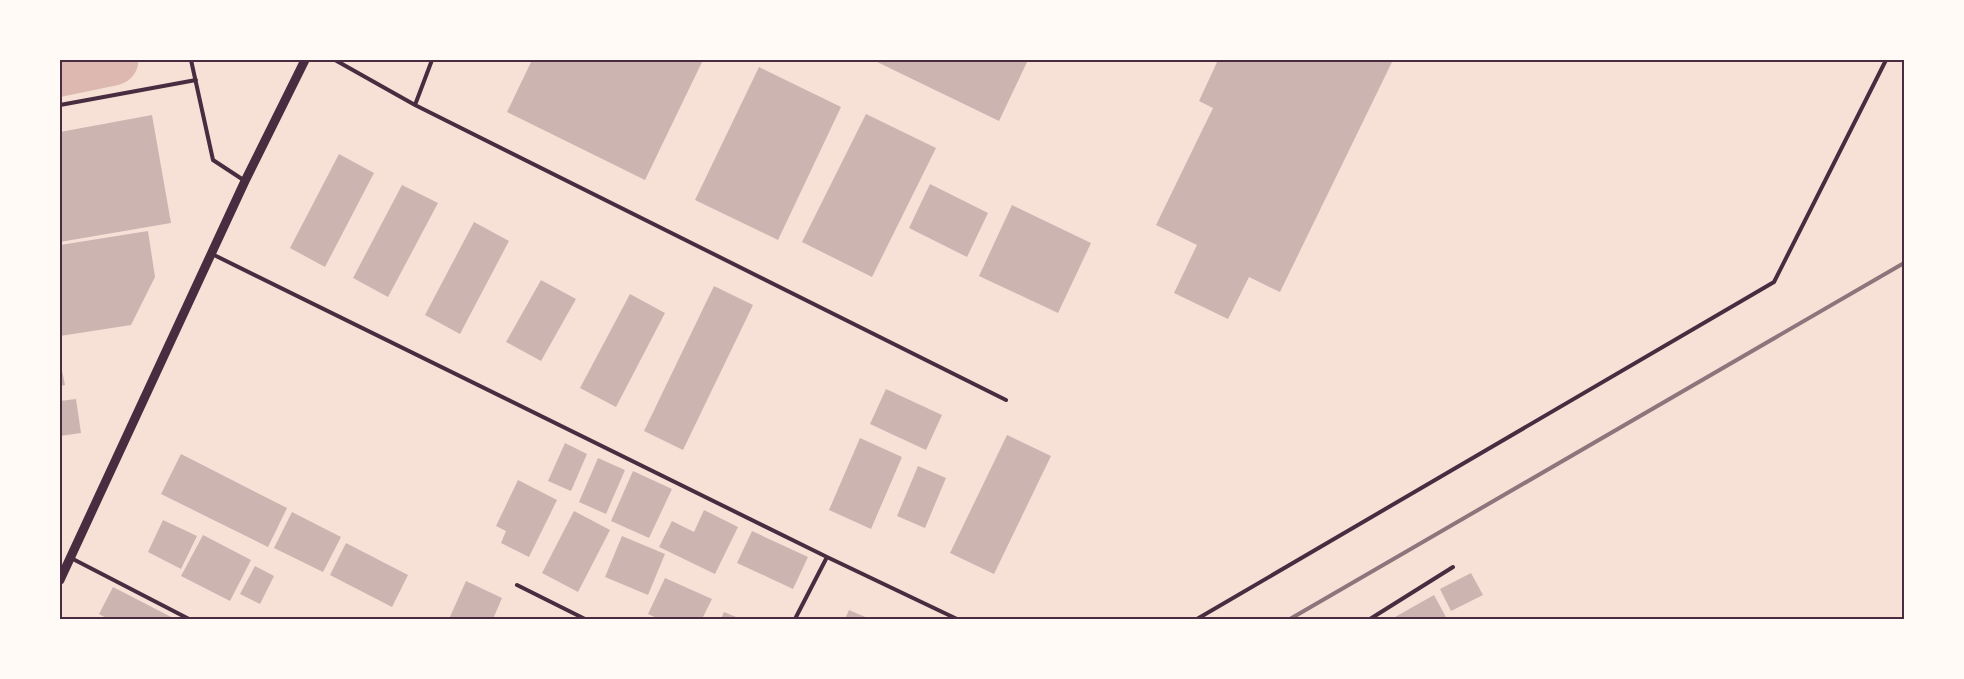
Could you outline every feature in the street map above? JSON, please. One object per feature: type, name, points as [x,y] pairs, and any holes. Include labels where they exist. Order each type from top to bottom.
[{"type":"street","points":[[60,580],[245,181],[305,60]]},
{"type":"lane","points":[[192,60],[213,160],[245,181]]},
{"type":"lane","points":[[334,60],[415,105],[1006,400]]},
{"type":"lane","points":[[415,105],[432,60]]},
{"type":"lane","points":[[1197,619],[1774,282],[1886,60]]},
{"type":"lane","points":[[60,105],[196,80]]},
{"type":"lane","points":[[212,254],[827,557],[957,619]]},
{"type":"lane","points":[[795,619],[827,557]]},
{"type":"lane","points":[[70,558],[189,619]]},
{"type":"lane","points":[[1370,619],[1453,567]]},
{"type":"lane","points":[[517,586],[585,619]]},
{"type":"building","points":[[532,60],[703,60],[645,180],[507,112]]},
{"type":"building","points":[[873,60],[1028,60],[999,121]]},
{"type":"building","points":[[1218,60],[1393,60],[1280,292],[1249,277],[1228,319],[1174,293],[1197,245],[1156,225],[1213,108],[1199,101]]},
{"type":"building","points":[[759,67],[841,107],[778,240],[695,200]]},
{"type":"building","points":[[866,114],[936,148],[872,277],[802,242]]},
{"type":"building","points":[[152,115],[171,223],[60,242],[60,132]]},
{"type":"building","points":[[339,154],[374,173],[325,267],[290,248]]},
{"type":"building","points":[[930,184],[988,213],[967,257],[909,228]]},
{"type":"building","points":[[402,185],[438,203],[388,297],[353,278]]},
{"type":"building","points":[[1012,205],[1091,243],[1058,313],[979,276]]},
{"type":"building","points":[[474,222],[509,241],[460,334],[425,315]]},
{"type":"building","points":[[148,231],[155,277],[131,325],[60,336],[60,245]]},
{"type":"building","points":[[541,280],[576,299],[541,361],[506,342]]},
{"type":"building","points":[[714,286],[753,305],[683,450],[644,431]]},
{"type":"building","points":[[630,294],[665,313],[616,407],[580,388]]},
{"type":"building","points":[[60,361],[65,385],[60,386]]},
{"type":"building","points":[[886,389],[942,415],[926,450],[870,424]]},
{"type":"building","points":[[76,399],[81,433],[60,436],[60,401]]},
{"type":"building","points":[[1007,435],[1051,456],[994,574],[950,553]]},
{"type":"building","points":[[860,438],[902,457],[871,529],[829,510]]},
{"type":"building","points":[[565,443],[587,454],[571,491],[548,481]]},
{"type":"building","points":[[181,454],[287,508],[268,547],[161,494]]},
{"type":"building","points":[[598,458],[625,470],[606,514],[579,502]]},
{"type":"building","points":[[918,466],[946,478],[925,528],[897,516]]},
{"type":"building","points":[[633,471],[672,489],[649,538],[611,521]]},
{"type":"building","points":[[518,480],[557,500],[529,557],[501,543],[506,531],[496,526]]},
{"type":"building","points":[[704,510],[738,527],[715,574],[659,547],[672,521],[694,532]]},
{"type":"building","points":[[574,511],[610,530],[578,592],[542,573]]},
{"type":"building","points":[[292,512],[341,537],[323,572],[274,548]]},
{"type":"building","points":[[163,520],[197,536],[181,569],[148,552]]},
{"type":"building","points":[[752,531],[808,557],[793,589],[737,563]]},
{"type":"building","points":[[203,535],[251,560],[230,601],[181,576]]},
{"type":"building","points":[[622,536],[665,554],[648,595],[605,577]]},
{"type":"building","points":[[346,543],[408,575],[392,607],[330,575]]},
{"type":"building","points":[[255,566],[274,576],[260,604],[240,594]]},
{"type":"building","points":[[1471,573],[1483,595],[1451,611],[1440,589]]},
{"type":"building","points":[[665,578],[712,599],[702,619],[659,619],[648,614]]},
{"type":"building","points":[[466,581],[502,598],[493,619],[449,619]]},
{"type":"building","points":[[113,587],[175,619],[108,619],[99,614]]},
{"type":"building","points":[[1434,595],[1447,619],[1397,619],[1395,617]]},
{"type":"building","points":[[849,610],[870,619],[845,619]]},
{"type":"building","points":[[724,612],[741,619],[721,619]]},
{"type":"waterway","points":[[60,71],[113,60]]},
{"type":"railway","points":[[1290,619],[1904,263]]}]
